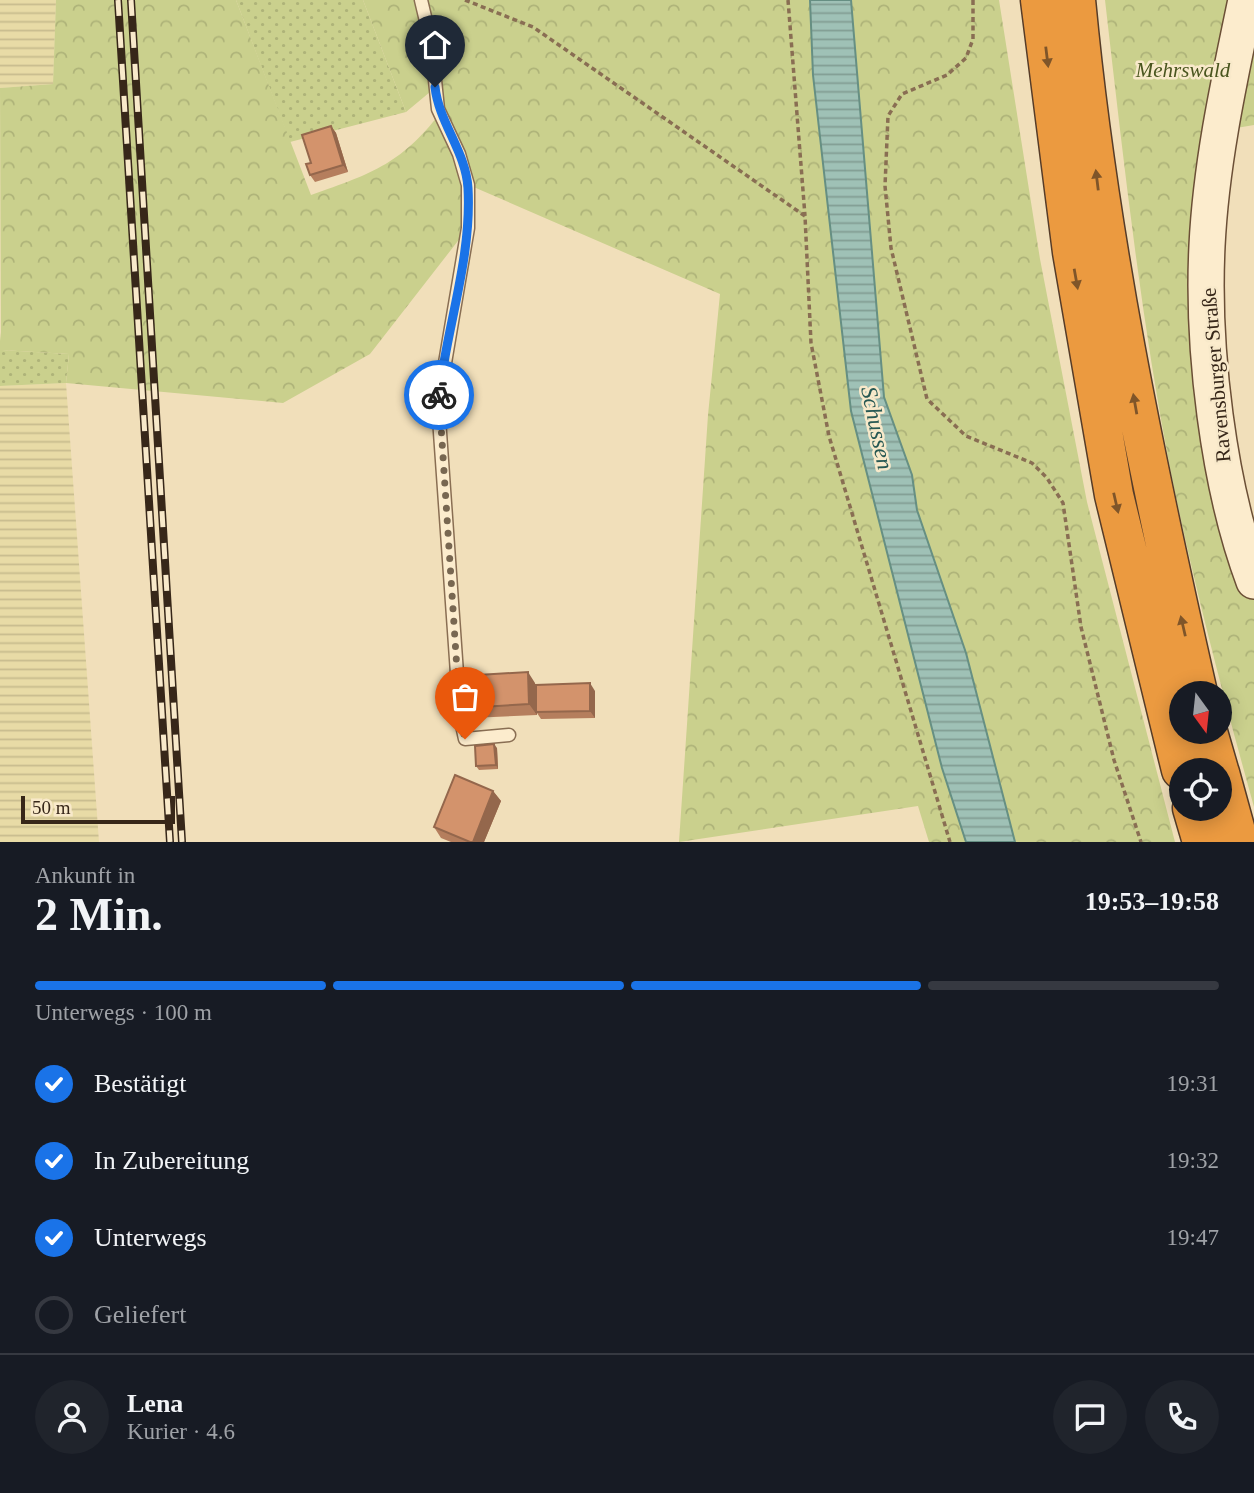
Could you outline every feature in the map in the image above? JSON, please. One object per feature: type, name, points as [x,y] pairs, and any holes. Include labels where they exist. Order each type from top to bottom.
[{"type":"highway","points":[[1040,0],[1072,252],[1114,495],[1178,758]]},
{"type":"highway","points":[[1076,0],[1106,246],[1149,479],[1195,681]]},
{"type":"highway","points":[[1232,817],[1239,842]]},
{"type":"highway","points":[[1196,821],[1202,842]]},
{"type":"main road","name":"Ravensburger Straße","points":[[1245,0],[1219,131],[1207,246],[1208,326],[1228,487],[1254,581]]},
{"type":"lane","points":[[421,0],[431,42],[438,109],[459,154],[468,185],[468,228],[438,404],[460,716],[465,739],[509,735]]},
{"type":"path","points":[[465,0],[533,27],[806,216]]},
{"type":"path","points":[[788,0],[806,216],[811,343],[829,436],[950,842]]},
{"type":"path","points":[[973,0],[973,39],[966,58],[947,75],[902,94],[888,116],[884,144],[891,248],[927,399],[966,436],[1032,463],[1047,478],[1063,503],[1082,627],[1114,760],[1141,842]]},
{"type":"shaded area","points":[[0,0],[56,0],[53,84],[0,88]]},
{"type":"shaded area","points":[[66,383],[99,842],[0,842],[0,386]]},
{"type":"green space","points":[[56,0],[236,0],[311,195],[353,180],[386,164],[415,142],[444,108],[420,0],[999,0],[1040,259],[1087,502],[1175,842],[929,842],[918,806],[679,842],[708,415],[720,294],[469,185],[468,228],[370,354],[283,403],[66,383],[69,354],[1,350],[0,88],[53,84]]},
{"type":"green space","points":[[236,0],[363,0],[406,112],[290,142]]},
{"type":"green space","points":[[363,0],[416,0],[430,92],[406,112]]},
{"type":"green space","name":"Mehrswald","points":[[1105,0],[1254,0],[1254,125],[1219,131],[1207,246],[1254,581],[1254,807],[1232,724],[1232,681],[1220,681],[1170,468],[1141,293]]},
{"type":"green space","points":[[0,332],[2,350],[69,354],[66,383],[0,386]]},
{"type":"water","name":"Schussen","points":[[810,0],[851,0],[884,397],[912,475],[917,510],[966,653],[1015,842],[966,842],[942,768],[851,411],[813,75]]},
{"type":"building","points":[[331,126],[343,165],[310,175],[306,164],[311,163],[302,135]]},
{"type":"building","points":[[528,672],[529,704],[464,708],[462,676]]},
{"type":"building","points":[[590,683],[590,711],[536,712],[536,685]]},
{"type":"building","points":[[494,744],[496,765],[476,766],[475,746]]},
{"type":"building","points":[[455,775],[493,791],[473,842],[434,827]]},
{"type":"railway","points":[[118,0],[170,842]]},
{"type":"railway","points":[[131,0],[182,842]]},
{"type":"way so far","points":[[439,395],[460,716],[465,739]]},
{"type":"route","points":[[435,87],[438,109],[459,154],[468,185],[468,228],[439,395]]}]
